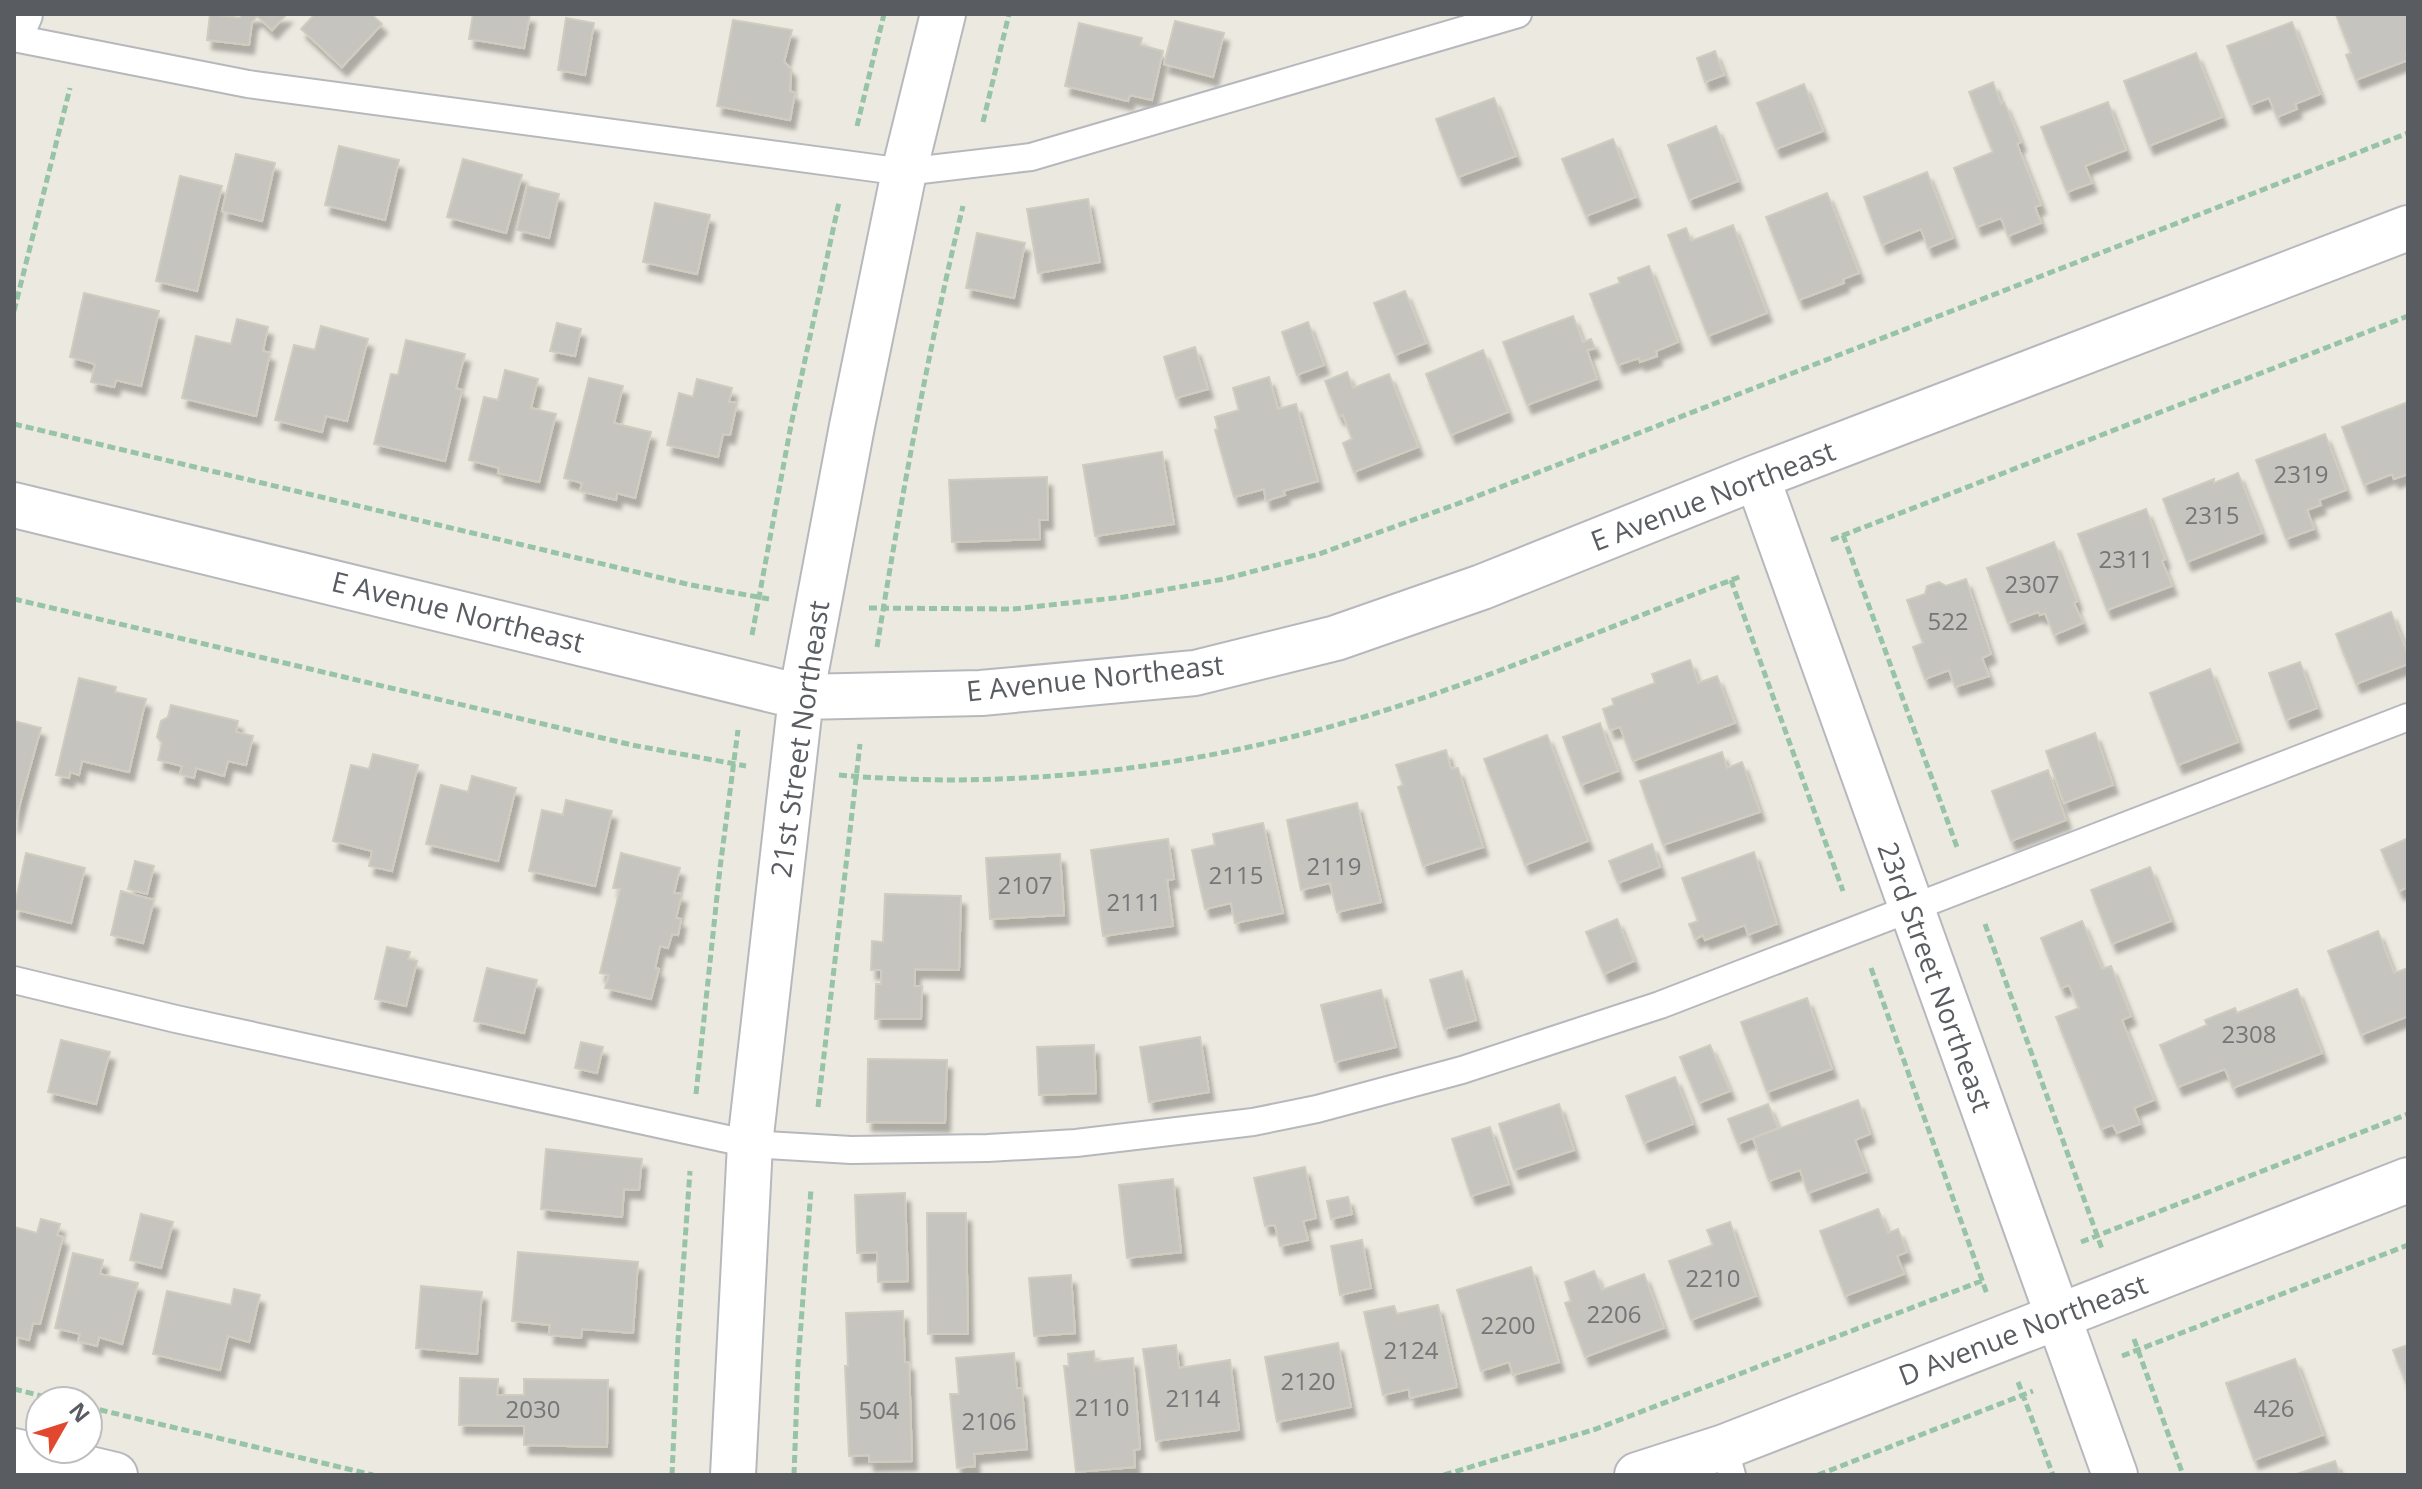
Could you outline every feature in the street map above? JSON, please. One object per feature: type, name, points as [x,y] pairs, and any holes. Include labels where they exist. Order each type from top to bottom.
[{"type":"street","points":[[14,27],[20,14]]},
{"type":"street","name":"21st Street Northeast","points":[[733,1475],[750,1144],[801,697],[904,172],[943,14]]},
{"type":"street","name":"E Avenue Northeast","points":[[14,505],[801,697],[981,693],[1195,673],[1336,638],[1482,587],[1757,477],[2408,228]]},
{"type":"street","name":"23rd Street Northeast","points":[[1757,477],[2115,1475]]},
{"type":"street","name":"D Avenue Northeast","points":[[1637,1475],[1728,1461],[2057,1317],[2408,1180]]},
{"type":"street","points":[[14,1451],[115,1475]]},
{"type":"lane","points":[[14,38],[248,84],[904,172],[1031,157],[1518,14]]},
{"type":"lane","points":[[14,980],[192,1023],[750,1144],[851,1150],[1076,1143],[1253,1122],[1317,1109],[1462,1070],[1660,1005],[2408,717]]},
{"type":"path","points":[[752,637],[794,411],[847,164],[884,14]]},
{"type":"path","points":[[877,648],[899,511],[942,295],[1009,14]]},
{"type":"path","points":[[14,311],[79,51]]},
{"type":"path","points":[[856,608],[1013,609],[1124,597],[1224,579],[1319,554],[1457,504],[2408,133]]},
{"type":"path","points":[[1821,544],[2408,316]]},
{"type":"path","points":[[14,424],[773,600]]},
{"type":"path","points":[[830,775],[987,779],[1070,774],[1178,760],[1262,744],[1343,723],[1437,693],[1745,575]]},
{"type":"path","points":[[14,599],[632,745],[748,766]]},
{"type":"path","points":[[794,1475],[798,1365],[814,1147],[861,731]]},
{"type":"path","points":[[2074,1245],[2408,1114]]},
{"type":"path","points":[[2116,1359],[2408,1245]]},
{"type":"path","points":[[1444,1475],[1596,1429],[1994,1276]]},
{"type":"path","points":[[2130,1329],[2183,1475]]},
{"type":"path","points":[[2015,1375],[2053,1475]]},
{"type":"path","points":[[1818,1475],[2038,1389]]},
{"type":"path","points":[[104,1411],[373,1475]]},
{"type":"building","points":[[210,14],[240,18],[242,14],[287,14],[272,30],[257,16],[252,22],[249,45],[207,40]]},
{"type":"building","points":[[315,14],[371,14],[382,24],[342,67],[301,29]]},
{"type":"building","points":[[473,14],[530,14],[524,48],[469,39]]},
{"type":"building","points":[[2408,14],[2408,60],[2356,80],[2346,55],[2351,53],[2336,15]]},
{"type":"building","points":[[566,18],[594,23],[585,75],[558,70]]},
{"type":"building","points":[[733,20],[792,30],[784,62],[791,69],[790,91],[795,93],[790,120],[717,106]]},
{"type":"building","points":[[1175,21],[1224,33],[1213,77],[1164,64]]},
{"type":"building","points":[[2292,22],[2320,94],[2295,104],[2297,109],[2277,117],[2269,98],[2250,105],[2227,46]]},
{"type":"building","points":[[1079,23],[1142,38],[1140,45],[1163,51],[1152,100],[1130,95],[1128,101],[1065,86]]},
{"type":"building","points":[[1715,51],[1724,75],[1705,82],[1697,58]]},
{"type":"building","points":[[2196,53],[2222,117],[2149,146],[2124,81]]},
{"type":"building","points":[[1993,82],[2021,142],[2017,144],[2041,205],[2035,207],[2041,223],[2008,236],[2001,218],[1977,227],[1954,168],[1993,152],[1969,92]]},
{"type":"building","points":[[1804,84],[1823,131],[1776,149],[1757,103]]},
{"type":"building","points":[[1494,98],[1516,156],[1458,177],[1436,119]]},
{"type":"building","points":[[2108,102],[2126,150],[2085,166],[2092,183],[2067,192],[2041,127]]},
{"type":"building","points":[[1716,126],[1738,181],[1689,200],[1668,145]]},
{"type":"building","points":[[1613,139],[1636,197],[1586,216],[1562,159]]},
{"type":"building","points":[[339,146],[399,160],[385,220],[325,205]]},
{"type":"building","points":[[236,154],[275,163],[262,221],[222,211]]},
{"type":"building","points":[[463,159],[522,175],[506,233],[447,217]]},
{"type":"building","points":[[1927,172],[1953,238],[1928,248],[1921,229],[1882,245],[1864,197]]},
{"type":"building","points":[[180,176],[222,186],[197,291],[156,281]]},
{"type":"building","points":[[527,186],[559,194],[549,238],[517,230]]},
{"type":"building","points":[[1827,193],[1859,273],[1843,279],[1844,283],[1799,300],[1766,217]]},
{"type":"building","points":[[1088,199],[1100,262],[1038,273],[1027,209]]},
{"type":"building","points":[[655,203],[710,215],[697,274],[643,262]]},
{"type":"building","points":[[1733,225],[1767,313],[1708,336],[1668,235],[1686,228],[1691,241]]},
{"type":"building","points":[[977,233],[1025,243],[1014,298],[966,288]]},
{"type":"building","points":[[1649,266],[1678,342],[1656,351],[1657,356],[1618,365],[1590,294],[1620,283],[1618,278]]},
{"type":"building","points":[[1405,291],[1426,343],[1395,355],[1374,303]]},
{"type":"building","points":[[84,293],[159,311],[141,386],[116,380],[114,387],[91,382],[95,364],[70,357]]},
{"type":"building","points":[[1573,316],[1583,342],[1591,339],[1595,348],[1587,350],[1597,379],[1527,405],[1503,342]]},
{"type":"building","points":[[237,319],[268,327],[263,351],[270,353],[256,416],[182,398],[196,336],[231,344]]},
{"type":"building","points":[[1308,322],[1324,365],[1297,375],[1282,332]]},
{"type":"building","points":[[557,323],[581,329],[575,356],[550,351]]},
{"type":"building","points":[[321,326],[368,339],[347,421],[326,416],[322,432],[275,420],[294,345],[315,350]]},
{"type":"building","points":[[406,340],[465,354],[456,388],[462,390],[445,461],[374,444],[391,374],[398,375]]},
{"type":"building","points":[[1195,347],[1208,389],[1176,398],[1164,357]]},
{"type":"building","points":[[1483,350],[1508,412],[1451,435],[1426,374]]},
{"type":"building","points":[[505,370],[538,379],[531,408],[556,414],[539,482],[498,473],[499,468],[469,460],[484,397],[498,400]]},
{"type":"building","points":[[1347,372],[1353,388],[1389,374],[1418,447],[1354,472],[1343,443],[1352,439],[1325,381]]},
{"type":"building","points":[[1269,377],[1278,409],[1296,404],[1318,481],[1283,491],[1285,495],[1266,501],[1264,489],[1234,497],[1215,430],[1218,429],[1215,417],[1239,410],[1233,388]]},
{"type":"building","points":[[589,378],[623,386],[614,423],[651,432],[635,498],[617,493],[616,500],[580,491],[582,483],[564,478]]},
{"type":"building","points":[[697,379],[732,388],[729,402],[737,403],[730,435],[723,434],[718,457],[667,445],[679,393],[693,397]]},
{"type":"building","points":[[2408,402],[2408,474],[2394,479],[2392,474],[2364,485],[2342,427]]},
{"type":"building","points":[[2325,434],[2346,490],[2319,500],[2321,505],[2307,510],[2314,529],[2286,539],[2256,460]]},
{"type":"building","points":[[1162,452],[1174,524],[1095,536],[1083,465]]},
{"type":"building","points":[[2238,473],[2262,533],[2187,562],[2163,499]]},
{"type":"building","points":[[1047,477],[1048,520],[1039,520],[1040,539],[952,542],[949,480]]},
{"type":"building","points":[[2146,509],[2172,586],[2107,610],[2078,534]]},
{"type":"building","points":[[2054,542],[2083,623],[2054,635],[2045,613],[2040,615],[2038,612],[2008,623],[1987,568]]},
{"type":"building","points":[[1966,579],[1991,654],[1982,658],[1989,676],[1955,687],[1949,670],[1925,679],[1913,647],[1923,643],[1907,600],[1925,594],[1927,586],[1939,582],[1946,586]]},
{"type":"building","points":[[2391,612],[2408,655],[2408,664],[2356,684],[2336,634]]},
{"type":"building","points":[[1690,660],[1698,683],[1717,676],[1735,723],[1633,761],[1620,727],[1610,730],[1603,709],[1614,705],[1612,699],[1655,683],[1652,674]]},
{"type":"building","points":[[2300,662],[2317,708],[2286,720],[2269,673]]},
{"type":"building","points":[[2210,669],[2238,742],[2178,765],[2150,693]]},
{"type":"building","points":[[79,678],[116,687],[115,692],[146,699],[129,772],[82,761],[79,775],[70,772],[69,778],[56,775]]},
{"type":"building","points":[[171,705],[238,721],[236,732],[253,736],[246,765],[228,761],[224,776],[196,768],[194,778],[180,774],[182,766],[158,760],[162,743],[157,737],[161,721],[168,717]]},
{"type":"building","points":[[14,721],[41,728],[14,825]]},
{"type":"building","points":[[1600,723],[1618,771],[1581,785],[1563,737]]},
{"type":"building","points":[[2095,733],[2113,785],[2064,803],[2046,751]]},
{"type":"building","points":[[1547,735],[1588,841],[1525,865],[1484,759]]},
{"type":"building","points":[[1446,750],[1451,769],[1458,768],[1483,847],[1423,866],[1398,787],[1403,785],[1396,765]]},
{"type":"building","points":[[1722,752],[1727,768],[1742,762],[1760,812],[1663,845],[1640,781]]},
{"type":"building","points":[[373,754],[418,765],[392,871],[369,866],[372,851],[333,841],[351,765],[369,769]]},
{"type":"building","points":[[2048,770],[2066,820],[2011,841],[1992,791]]},
{"type":"building","points":[[472,776],[516,788],[498,861],[426,844],[441,785],[468,792]]},
{"type":"building","points":[[566,800],[612,811],[595,886],[529,871],[542,810],[563,815]]},
{"type":"building","points":[[1357,803],[1381,902],[1337,912],[1330,883],[1301,890],[1287,820]]},
{"type":"building","points":[[1263,823],[1283,913],[1235,923],[1231,903],[1205,909],[1192,850],[1215,845],[1213,834]]},
{"type":"building","points":[[2408,838],[2408,887],[2399,891],[2381,850]]},
{"type":"building","points":[[1168,839],[1174,879],[1167,880],[1173,926],[1103,936],[1091,850]]},
{"type":"building","points":[[1652,844],[1660,867],[1618,883],[1609,861]]},
{"type":"building","points":[[1754,852],[1777,924],[1748,935],[1745,925],[1705,940],[1703,935],[1695,939],[1689,924],[1698,921],[1682,878]]},
{"type":"building","points":[[26,853],[85,868],[71,923],[14,909]]},
{"type":"building","points":[[621,853],[680,868],[674,893],[682,894],[676,918],[681,919],[678,935],[672,934],[668,948],[660,946],[655,968],[659,969],[651,999],[605,988],[609,975],[600,973],[620,889],[613,888]]},
{"type":"building","points":[[1060,854],[1064,915],[990,919],[986,858]]},
{"type":"building","points":[[135,861],[154,866],[147,894],[128,889]]},
{"type":"building","points":[[2150,867],[2171,921],[2112,944],[2091,890]]},
{"type":"building","points":[[121,891],[154,900],[143,943],[111,935]]},
{"type":"building","points":[[885,894],[961,896],[959,970],[915,969],[915,986],[922,986],[921,1019],[875,1019],[876,984],[881,984],[881,970],[871,970],[872,941],[883,942]]},
{"type":"building","points":[[1617,919],[1634,961],[1604,974],[1586,932]]},
{"type":"building","points":[[2082,921],[2102,969],[2111,966],[2131,1016],[2122,1020],[2154,1100],[2134,1108],[2140,1124],[2117,1133],[2113,1125],[2101,1129],[2056,1017],[2079,1008],[2069,985],[2061,988],[2041,938]]},
{"type":"building","points":[[2378,931],[2394,973],[2408,968],[2408,1016],[2361,1035],[2328,951]]},
{"type":"building","points":[[387,947],[410,952],[408,959],[417,961],[406,1006],[375,999]]},
{"type":"building","points":[[487,968],[537,980],[524,1033],[474,1021]]},
{"type":"building","points":[[1462,971],[1476,1020],[1444,1029],[1430,980]]},
{"type":"building","points":[[2297,989],[2322,1053],[2233,1088],[2225,1069],[2178,1087],[2160,1045],[2207,1025],[2205,1020],[2235,1008],[2237,1013]]},
{"type":"building","points":[[1381,990],[1396,1047],[1335,1062],[1321,1005]]},
{"type":"building","points":[[1807,998],[1832,1069],[1767,1092],[1741,1022]]},
{"type":"building","points":[[1200,1037],[1209,1092],[1149,1102],[1140,1047]]},
{"type":"building","points":[[61,1040],[110,1052],[96,1104],[48,1092]]},
{"type":"building","points":[[581,1042],[603,1047],[597,1073],[575,1068]]},
{"type":"building","points":[[1094,1045],[1096,1093],[1039,1095],[1037,1047]]},
{"type":"building","points":[[1710,1045],[1730,1091],[1699,1103],[1680,1057]]},
{"type":"building","points":[[868,1059],[947,1060],[945,1123],[867,1122]]},
{"type":"building","points":[[1675,1077],[1693,1124],[1644,1143],[1626,1096]]},
{"type":"building","points":[[1858,1100],[1870,1134],[1855,1140],[1867,1172],[1808,1193],[1800,1170],[1769,1181],[1753,1138]]},
{"type":"building","points":[[1559,1104],[1574,1150],[1514,1170],[1499,1124]]},
{"type":"building","points":[[1768,1104],[1778,1128],[1738,1144],[1728,1119]]},
{"type":"building","points":[[1490,1127],[1509,1184],[1471,1196],[1452,1139]]},
{"type":"building","points":[[546,1149],[642,1159],[639,1190],[624,1189],[622,1217],[541,1209]]},
{"type":"building","points":[[1305,1167],[1316,1218],[1303,1221],[1308,1240],[1280,1246],[1275,1225],[1265,1226],[1254,1178]]},
{"type":"building","points":[[1173,1179],[1181,1252],[1127,1258],[1119,1185]]},
{"type":"building","points":[[905,1193],[908,1281],[878,1282],[877,1252],[857,1253],[855,1195]]},
{"type":"building","points":[[1348,1197],[1352,1214],[1331,1219],[1327,1201]]},
{"type":"building","points":[[1878,1209],[1888,1233],[1898,1229],[1907,1252],[1897,1256],[1904,1274],[1845,1296],[1820,1231]]},
{"type":"building","points":[[927,1213],[966,1213],[968,1334],[928,1334]]},
{"type":"building","points":[[141,1214],[173,1222],[161,1268],[130,1260]]},
{"type":"building","points":[[41,1219],[60,1224],[57,1235],[63,1237],[40,1324],[33,1323],[29,1340],[14,1336],[14,1227],[37,1233]]},
{"type":"building","points":[[1730,1222],[1756,1296],[1691,1320],[1669,1261],[1713,1245],[1707,1230]]},
{"type":"building","points":[[1362,1240],[1371,1288],[1340,1295],[1331,1246]]},
{"type":"building","points":[[518,1252],[638,1262],[633,1333],[582,1329],[581,1338],[549,1335],[550,1325],[512,1321]]},
{"type":"building","points":[[73,1253],[103,1260],[100,1274],[138,1283],[122,1344],[99,1337],[97,1346],[78,1341],[80,1334],[55,1328]]},
{"type":"building","points":[[1531,1267],[1559,1362],[1513,1375],[1509,1362],[1481,1371],[1457,1290]]},
{"type":"building","points":[[1594,1271],[1602,1290],[1644,1274],[1664,1328],[1585,1357],[1565,1303],[1571,1301],[1565,1282]]},
{"type":"building","points":[[1071,1275],[1075,1333],[1034,1336],[1029,1278]]},
{"type":"building","points":[[421,1286],[482,1292],[477,1354],[416,1348]]},
{"type":"building","points":[[234,1289],[260,1295],[249,1342],[228,1336],[220,1370],[153,1354],[167,1291],[231,1305]]},
{"type":"building","points":[[1438,1305],[1457,1387],[1410,1398],[1409,1389],[1383,1395],[1364,1312],[1394,1306],[1397,1314]]},
{"type":"building","points":[[903,1311],[905,1362],[909,1362],[912,1461],[869,1462],[869,1455],[849,1456],[846,1313]]},
{"type":"building","points":[[1338,1343],[1351,1407],[1277,1422],[1265,1357]]},
{"type":"building","points":[[1176,1345],[1179,1368],[1230,1360],[1239,1430],[1156,1441],[1143,1349]]},
{"type":"building","points":[[2408,1345],[2408,1388],[2393,1350]]},
{"type":"building","points":[[1094,1351],[1095,1362],[1133,1358],[1140,1449],[1134,1450],[1135,1467],[1076,1472],[1064,1366],[1069,1366],[1068,1354]]},
{"type":"building","points":[[1014,1353],[1017,1388],[1022,1388],[1027,1449],[974,1454],[975,1466],[957,1468],[950,1394],[959,1394],[956,1358]]},
{"type":"building","points":[[2295,1359],[2323,1435],[2254,1460],[2226,1383]]},
{"type":"building","points":[[460,1378],[498,1379],[497,1395],[524,1395],[524,1379],[608,1380],[607,1447],[524,1445],[524,1426],[459,1425]]},
{"type":"building","points":[[2335,1461],[2340,1475],[2294,1475]]}]
